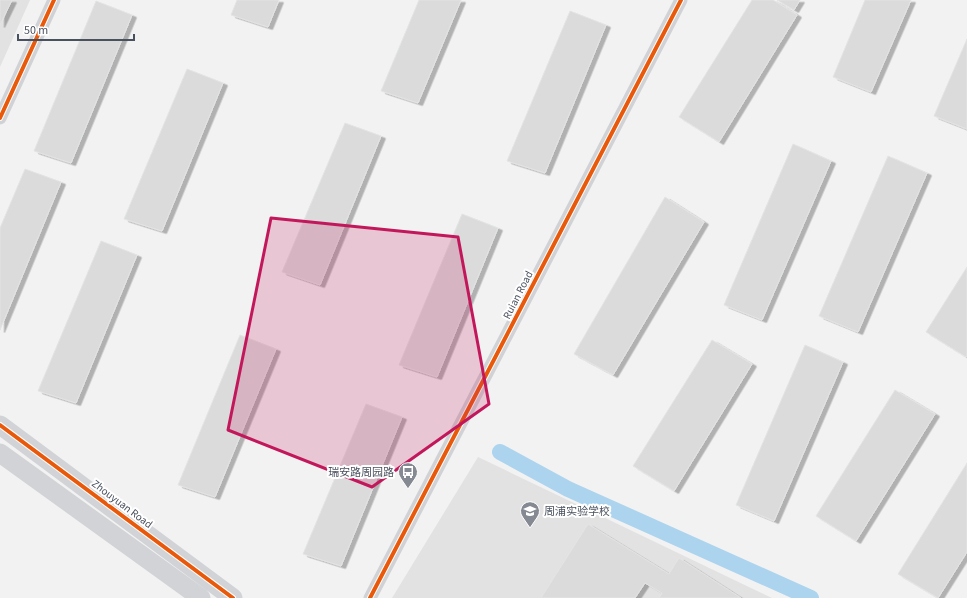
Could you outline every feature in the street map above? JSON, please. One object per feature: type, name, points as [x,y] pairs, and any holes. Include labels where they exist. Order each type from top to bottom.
[{"type":"street","points":[[0,118],[54,0]]},
{"type":"street","name":"Ruian Road","points":[[370,598],[681,0]]},
{"type":"street","name":"Zhouyuan Road","points":[[0,425],[233,598]]},
{"type":"street","points":[[0,453],[201,598]]},
{"type":"highlighted area","points":[[271,218],[458,237],[489,404],[372,487],[228,430]]},
{"type":"shaded area","points":[[0,0],[30,0],[0,67]]},
{"type":"shaded area","name":"周浦实验学校","points":[[478,457],[772,598],[392,598]]},
{"type":"building","points":[[0,0],[12,0],[0,25]]},
{"type":"building","points":[[237,0],[279,0],[268,27],[231,15]]},
{"type":"building","points":[[419,0],[461,0],[418,103],[381,91]]},
{"type":"building","points":[[752,0],[773,0],[797,15],[719,142],[679,117]]},
{"type":"building","points":[[777,0],[800,0],[794,10]]},
{"type":"building","points":[[865,0],[911,0],[871,92],[833,77]]},
{"type":"building","points":[[96,1],[132,15],[71,163],[34,151]]},
{"type":"building","points":[[570,11],[606,25],[545,173],[507,161]]},
{"type":"building","points":[[967,39],[967,129],[934,116]]},
{"type":"building","points":[[187,69],[223,83],[162,231],[124,219]]},
{"type":"building","points":[[345,123],[381,136],[320,285],[282,272]]},
{"type":"building","points":[[793,144],[831,161],[762,320],[724,305]]},
{"type":"building","points":[[888,156],[927,173],[858,332],[819,316]]},
{"type":"building","points":[[25,169],[61,182],[0,330],[0,228]]},
{"type":"building","points":[[665,197],[704,222],[613,375],[574,354]]},
{"type":"building","points":[[462,214],[498,228],[437,377],[399,365]]},
{"type":"building","points":[[101,241],[137,255],[76,403],[38,391]]},
{"type":"building","points":[[967,267],[967,356],[966,357],[926,332]]},
{"type":"building","points":[[240,335],[276,349],[215,497],[178,485]]},
{"type":"building","points":[[712,340],[752,364],[674,491],[633,466]]},
{"type":"building","points":[[805,345],[843,362],[774,521],[736,505]]},
{"type":"building","points":[[895,390],[935,414],[856,541],[816,516]]},
{"type":"building","points":[[366,404],[402,417],[341,566],[303,554]]},
{"type":"building","points":[[967,463],[967,552],[938,598],[898,574]]},
{"type":"building","points":[[588,524],[669,574],[679,558],[741,598],[659,598],[662,593],[645,583],[635,598],[541,598]]},
{"type":"waterway","points":[[500,452],[568,489],[811,598]]},
{"type":"cycle path","points":[[0,118],[54,0]]},
{"type":"cycle path","points":[[370,598],[681,0]]},
{"type":"cycle path","points":[[0,425],[233,598]]},
{"type":"place","name":"瑞安路周园路","points":[[408,489]]},
{"type":"place","name":"周浦实验学校","points":[[530,528]]}]
